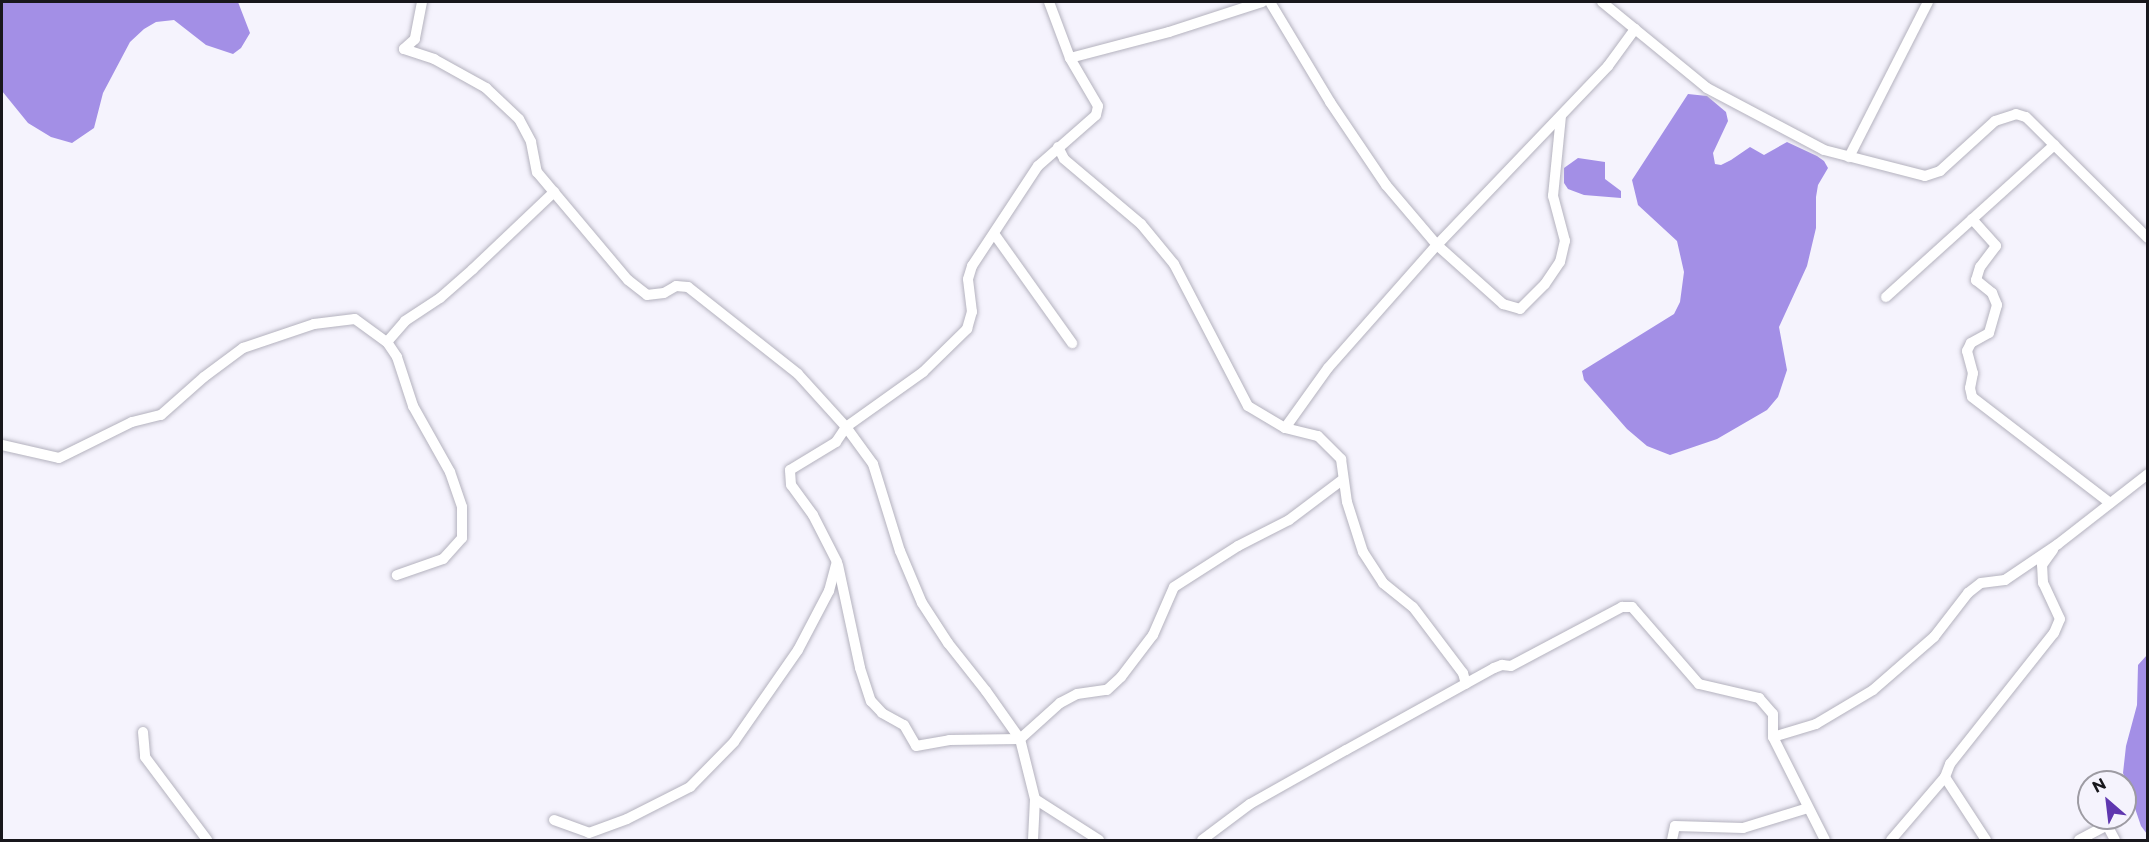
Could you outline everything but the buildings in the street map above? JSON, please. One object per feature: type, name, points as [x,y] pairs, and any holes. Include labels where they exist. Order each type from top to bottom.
[{"type":"street","points":[[422,2],[415,39],[404,49],[434,59],[486,88],[519,119],[531,142],[537,172],[628,280],[647,295],[664,293],[676,286],[688,287],[798,374],[846,427],[873,464],[900,551],[922,603],[948,643],[987,691],[1020,739],[1035,799],[1033,840]]},
{"type":"street","points":[[1049,2],[1070,58],[1098,106],[1096,115],[1038,166],[995,235],[972,266],[968,279],[972,312],[967,328],[923,372],[846,427],[836,442],[790,470],[791,485],[813,515],[837,562],[860,668],[871,701],[882,713],[904,725],[916,746],[949,740],[1020,739],[1060,703],[1077,694],[1107,690],[1121,677],[1153,635],[1174,587],[1238,546],[1289,520],[1342,480]]},
{"type":"street","points":[[1070,58],[1169,32],[1263,2]]},
{"type":"street","points":[[1270,2],[1330,102],[1386,185],[1437,246],[1503,304],[1520,309],[1545,284],[1560,262],[1565,241],[1553,196],[1561,116]]},
{"type":"street","points":[[1602,2],[1707,88],[1824,150],[1849,157],[1925,176],[1940,171],[1995,121],[2016,114],[2026,117],[2148,238]]},
{"type":"street","points":[[1849,157],[1928,2]]},
{"type":"street","points":[[1285,428],[1328,368],[1437,246],[1608,66],[1635,29]]},
{"type":"street","points":[[1886,297],[2054,145]]},
{"type":"street","points":[[1058,147],[1064,159],[1141,224],[1174,264],[1248,406],[1285,428],[1318,436],[1341,459],[1342,480],[1363,552],[1383,583],[1413,607],[1463,673],[1466,684]]},
{"type":"street","points":[[387,342],[405,321],[440,298],[474,269],[554,192]]},
{"type":"street","points":[[1972,219],[1996,246],[1980,267],[1976,279],[1992,293],[1997,305],[1989,333],[1971,343],[1967,351],[1973,373],[1970,388],[1972,397],[2110,503]]},
{"type":"street","points":[[995,235],[1072,343]]},
{"type":"street","points":[[2,446],[59,458],[132,422],[161,415],[204,377],[243,348],[314,324],[355,319],[387,342],[397,357],[413,406],[450,472],[462,507],[462,538],[443,559],[397,575]]},
{"type":"street","points":[[1773,737],[1816,724],[1873,690],[1934,638],[1968,592],[1981,583],[2005,580],[2058,544],[2148,474]]},
{"type":"street","points":[[1891,840],[1945,777],[1950,764],[2054,633],[2060,619],[2043,583],[2042,565],[2058,544]]},
{"type":"street","points":[[554,820],[589,833],[627,819],[690,788],[734,742],[798,650],[829,591],[837,562]]},
{"type":"street","points":[[1202,840],[1250,804],[1466,684],[1502,665],[1511,666],[1622,607],[1632,607],[1699,684],[1759,698],[1773,714],[1773,737],[1825,840]]},
{"type":"street","points":[[142,732],[145,757],[207,840]]},
{"type":"street","points":[[1945,777],[1986,840]]},
{"type":"street","points":[[1035,799],[1099,840]]},
{"type":"street","points":[[1672,840],[1675,826],[1743,828],[1809,808]]},
{"type":"street","points":[[2079,840],[2107,825],[2115,840]]},
{"type":"shaded area","points":[[2,2],[238,2],[250,33],[241,48],[233,54],[206,45],[174,20],[156,22],[144,29],[130,42],[103,93],[94,128],[72,143],[51,137],[28,123],[2,91]]},
{"type":"shaded area","points":[[1688,94],[1707,96],[1726,112],[1728,121],[1713,153],[1715,164],[1721,165],[1750,147],[1764,155],[1787,142],[1817,156],[1828,168],[1818,185],[1816,228],[1807,266],[1779,327],[1787,370],[1778,397],[1767,410],[1717,439],[1670,455],[1647,446],[1627,429],[1584,380],[1582,371],[1674,314],[1680,302],[1684,272],[1677,241],[1638,205],[1632,180]]},
{"type":"shaded area","points":[[1578,158],[1605,162],[1605,179],[1621,191],[1621,198],[1584,195],[1568,189],[1564,183],[1564,168]]},
{"type":"shaded area","points":[[2147,655],[2147,834],[2137,814],[2137,770],[2123,770],[2126,746],[2137,705],[2138,665]]}]
